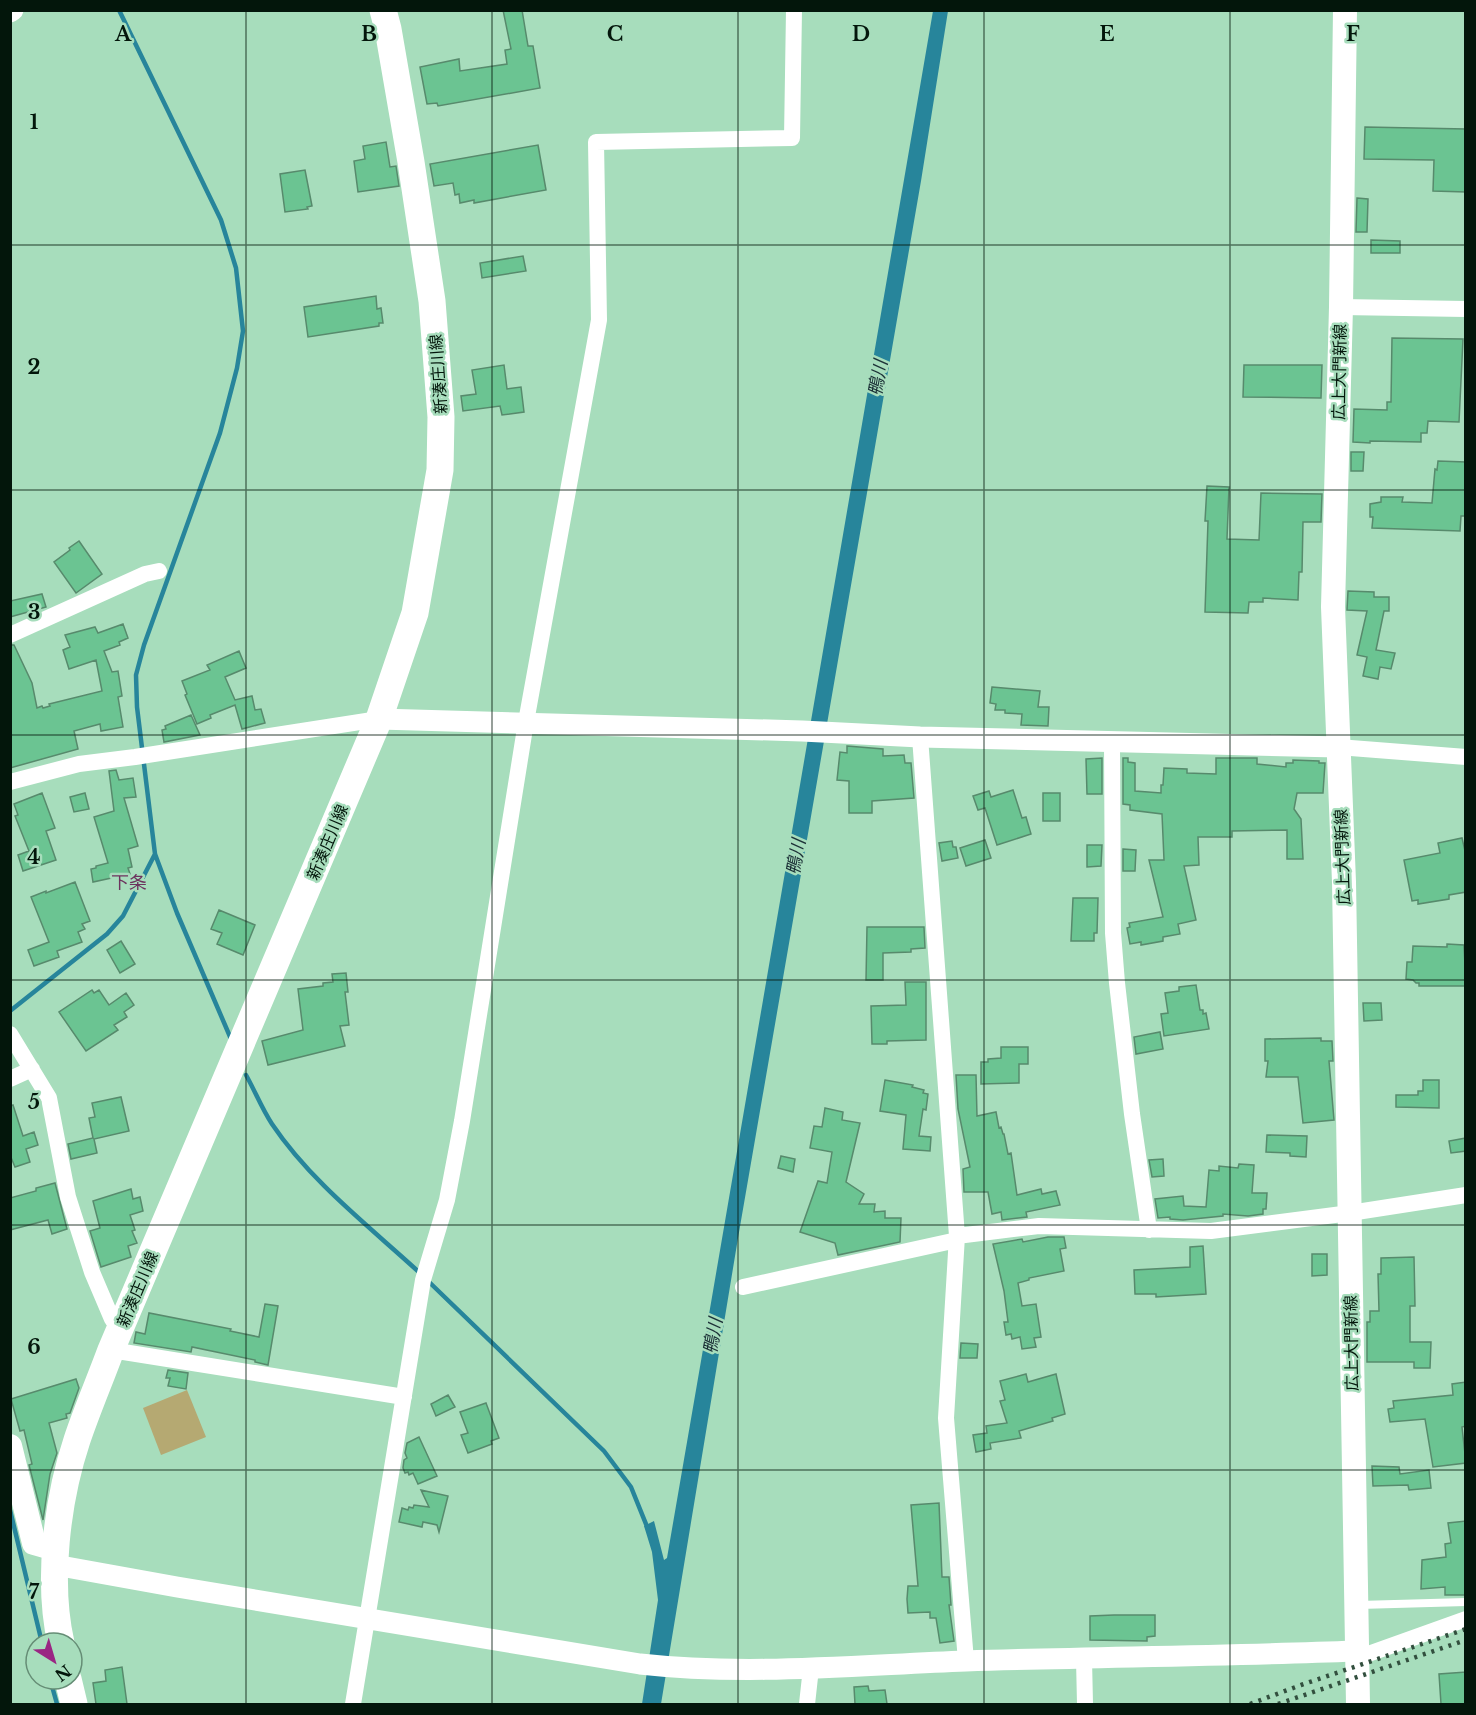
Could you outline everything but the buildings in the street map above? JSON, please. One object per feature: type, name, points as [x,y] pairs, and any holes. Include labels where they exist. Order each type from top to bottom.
[{"type":"main road","name":"新湊庄川線","points":[[58,1631],[55,1557],[66,1486],[76,1441],[111,1350],[379,718],[415,613],[440,470],[441,417],[431,290],[408,140],[383,10]]},
{"type":"main road","name":"広上大門新線","points":[[1345,10],[1341,306],[1333,607],[1344,882],[1358,1704]]},
{"type":"main road","points":[[10,1446],[34,1543],[55,1557]]},
{"type":"street","points":[[353,1704],[423,1280],[447,1200],[462,1121],[526,722],[599,320],[596,142],[792,138],[794,10]]},
{"type":"street","points":[[1341,306],[1466,309]]},
{"type":"street","points":[[10,635],[145,574],[159,571]]},
{"type":"street","points":[[10,782],[79,764],[379,718],[1112,743],[1338,747],[1466,757]]},
{"type":"street","points":[[920,737],[957,1238],[946,1418],[966,1661]]},
{"type":"street","points":[[1112,743],[1113,933],[1132,1114],[1149,1230]]},
{"type":"street","points":[[10,1034],[49,1098],[68,1197],[92,1272],[112,1319],[122,1324]]},
{"type":"street","points":[[10,1079],[32,1069]]},
{"type":"street","points":[[743,1287],[957,1238],[1039,1226],[1211,1232],[1466,1195]]},
{"type":"street","points":[[111,1350],[404,1397]]},
{"type":"street","points":[[55,1557],[368,1618],[675,1668],[811,1668],[966,1661],[1356,1654],[1466,1619]]},
{"type":"street","points":[[1084,1659],[1085,1704]]},
{"type":"street","points":[[807,1704],[811,1668]]},
{"type":"lane","points":[[1356,1605],[1466,1602]]},
{"type":"shaded area","points":[[187,1390],[206,1437],[161,1455],[143,1408]]},
{"type":"water","name":"鴨川","points":[[933,11],[948,11],[921,181],[738,1238],[661,1704],[642,1704],[658,1600],[652,1552],[644,1526],[654,1521],[664,1560],[667,1558]]},
{"type":"waterway","points":[[119,10],[221,220],[236,268],[243,331],[237,368],[220,433],[144,645],[136,675],[137,707],[155,854],[177,913],[231,1039]]},
{"type":"waterway","points":[[10,1011],[107,934],[123,916],[155,854]]},
{"type":"waterway","points":[[246,1075],[272,1124],[305,1165],[342,1203],[421,1274]]},
{"type":"waterway","points":[[427,1280],[604,1451],[631,1487],[648,1529]]},
{"type":"waterway","points":[[10,1510],[39,1631]]},
{"type":"waterway","points":[[53,1691],[57,1704]]},
{"type":"railway","points":[[1250,1704],[1466,1629]]},
{"type":"railway","points":[[1278,1704],[1466,1640]]},
{"type":"district","name":"下条","points":[[129,883]]}]
